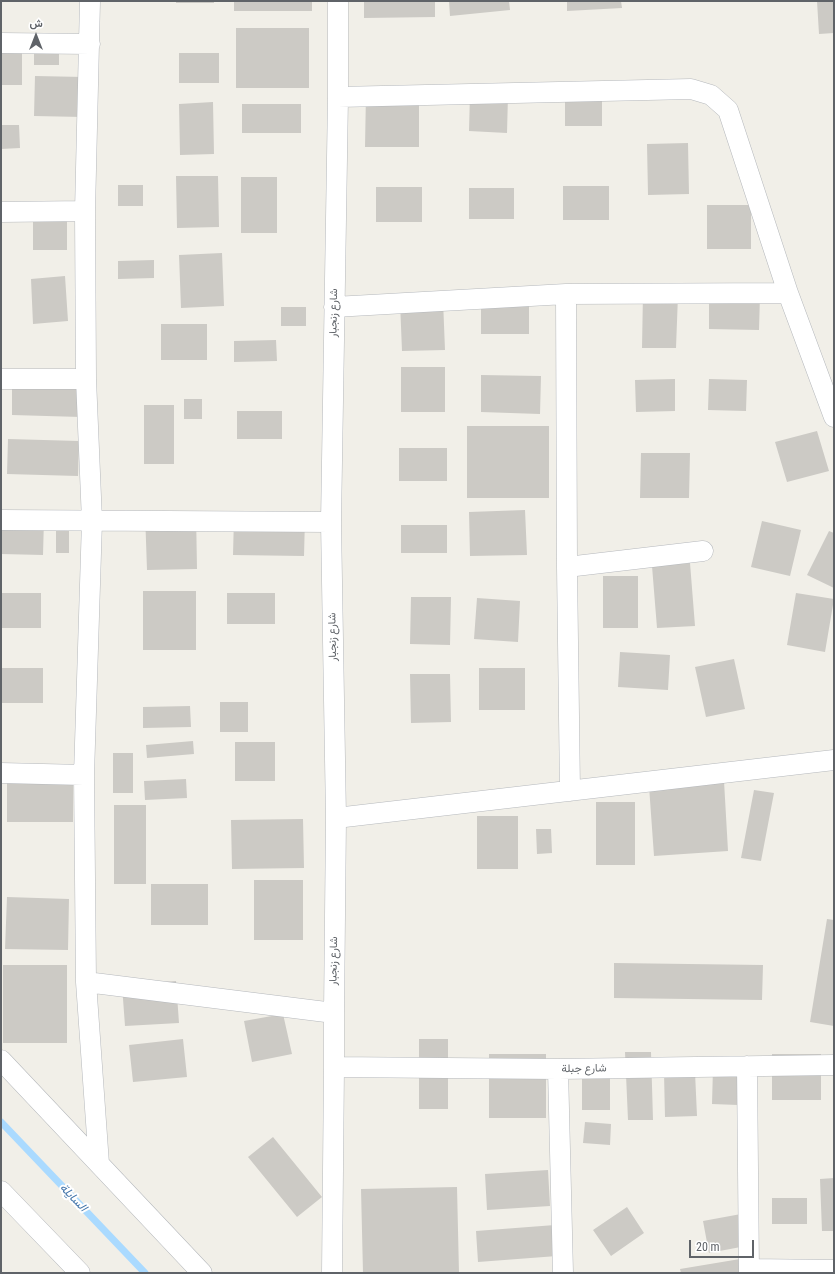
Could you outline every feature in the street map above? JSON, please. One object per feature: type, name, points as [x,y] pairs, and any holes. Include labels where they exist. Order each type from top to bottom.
[{"type":"street","points":[[90,1],[85,211],[86,379],[92,521],[84,775],[86,982],[99,1164]]},
{"type":"street","name":"شارع زنجبار","points":[[332,1273],[336,818],[331,522],[338,97],[338,1]]},
{"type":"street","points":[[1,43],[90,44]]},
{"type":"street","points":[[338,97],[691,90],[712,95],[728,110],[788,293],[834,417]]},
{"type":"street","points":[[1,212],[85,211]]},
{"type":"street","points":[[334,307],[566,294],[788,293]]},
{"type":"street","points":[[566,294],[570,791]]},
{"type":"street","points":[[1,379],[86,379]]},
{"type":"street","points":[[1,520],[331,522]]},
{"type":"street","points":[[567,567],[703,551]]},
{"type":"street","points":[[336,818],[834,760]]},
{"type":"street","points":[[1,773],[84,775]]},
{"type":"street","points":[[86,982],[334,1013]]},
{"type":"street","points":[[1,1060],[202,1273]]},
{"type":"street","points":[[747,1066],[749,1271],[834,1270]]},
{"type":"street","name":"شارع جبلة","points":[[334,1067],[558,1069],[834,1066]]},
{"type":"street","points":[[558,1069],[563,1273]]},
{"type":"street","points":[[1,1191],[80,1273]]},
{"type":"building","points":[[176,1],[214,1],[214,3],[176,3]]},
{"type":"building","points":[[234,1],[312,1],[312,11],[234,11]]},
{"type":"building","points":[[364,1],[435,1],[435,17],[364,18]]},
{"type":"building","points":[[449,1],[509,1],[510,10],[450,16]]},
{"type":"building","points":[[567,1],[621,1],[622,8],[567,11]]},
{"type":"building","points":[[817,1],[834,1],[834,33],[819,34]]},
{"type":"building","points":[[236,28],[309,28],[309,88],[236,88]]},
{"type":"building","points":[[1,37],[22,37],[22,85],[1,85]]},
{"type":"building","points":[[34,38],[59,38],[59,65],[34,65]]},
{"type":"building","points":[[179,53],[219,53],[219,83],[179,83]]},
{"type":"building","points":[[35,76],[84,77],[83,117],[34,116]]},
{"type":"building","points":[[366,93],[419,94],[419,147],[365,147]]},
{"type":"building","points":[[470,94],[508,95],[507,133],[469,131]]},
{"type":"building","points":[[565,96],[602,96],[602,126],[565,126]]},
{"type":"building","points":[[213,102],[214,154],[180,155],[179,104]]},
{"type":"building","points":[[242,104],[301,104],[301,133],[242,133]]},
{"type":"building","points":[[1,125],[19,125],[20,148],[1,149]]},
{"type":"building","points":[[688,143],[689,194],[648,195],[647,144]]},
{"type":"building","points":[[176,176],[218,176],[219,227],[177,228]]},
{"type":"building","points":[[241,177],[277,177],[277,233],[241,233]]},
{"type":"building","points":[[118,185],[143,185],[143,206],[118,206]]},
{"type":"building","points":[[563,186],[609,186],[609,220],[563,220]]},
{"type":"building","points":[[376,187],[422,187],[422,222],[376,222]]},
{"type":"building","points":[[469,188],[514,188],[514,219],[469,219]]},
{"type":"building","points":[[707,205],[751,205],[751,249],[707,249]]},
{"type":"building","points":[[33,206],[67,206],[67,250],[33,250]]},
{"type":"building","points":[[222,253],[224,306],[181,308],[179,255]]},
{"type":"building","points":[[154,260],[154,278],[118,279],[118,261]]},
{"type":"building","points":[[65,276],[68,321],[33,324],[31,279]]},
{"type":"building","points":[[643,293],[678,295],[676,348],[642,348]]},
{"type":"building","points":[[709,293],[760,295],[759,330],[709,329]]},
{"type":"building","points":[[481,294],[529,294],[529,334],[481,334]]},
{"type":"building","points":[[443,300],[445,350],[402,351],[400,302]]},
{"type":"building","points":[[281,307],[306,307],[306,326],[281,326]]},
{"type":"building","points":[[161,324],[207,324],[207,360],[161,360]]},
{"type":"building","points":[[276,340],[277,361],[234,362],[234,341]]},
{"type":"building","points":[[401,367],[445,367],[445,412],[401,412]]},
{"type":"building","points":[[481,375],[541,376],[540,414],[481,412]]},
{"type":"building","points":[[675,379],[675,411],[636,412],[635,380]]},
{"type":"building","points":[[709,379],[747,380],[746,411],[708,410]]},
{"type":"building","points":[[12,384],[81,386],[81,417],[12,415]]},
{"type":"building","points":[[184,399],[202,399],[202,419],[184,419]]},
{"type":"building","points":[[144,405],[174,405],[174,464],[144,464]]},
{"type":"building","points":[[237,411],[282,411],[282,439],[237,439]]},
{"type":"building","points":[[467,426],[549,426],[549,498],[467,498]]},
{"type":"building","points":[[817,431],[829,471],[787,482],[775,442]]},
{"type":"building","points":[[8,439],[79,441],[78,476],[7,474]]},
{"type":"building","points":[[399,448],[447,448],[447,481],[399,481]]},
{"type":"building","points":[[641,453],[690,453],[689,498],[640,498]]},
{"type":"building","points":[[525,510],[527,555],[470,556],[469,512]]},
{"type":"building","points":[[145,512],[196,512],[197,569],[147,570]]},
{"type":"building","points":[[234,517],[305,518],[304,556],[233,555]]},
{"type":"building","points":[[1,518],[44,519],[43,555],[1,554]]},
{"type":"building","points":[[762,521],[801,530],[790,576],[751,567]]},
{"type":"building","points":[[401,525],[447,525],[447,553],[401,553]]},
{"type":"building","points":[[56,531],[69,531],[69,553],[56,553]]},
{"type":"building","points":[[829,531],[834,533],[834,588],[807,575]]},
{"type":"building","points":[[690,563],[695,626],[657,628],[652,566]]},
{"type":"building","points":[[603,576],[638,576],[638,628],[603,628]]},
{"type":"building","points":[[143,591],[196,591],[196,650],[143,650]]},
{"type":"building","points":[[1,593],[41,593],[41,628],[1,628]]},
{"type":"building","points":[[227,593],[275,593],[275,624],[227,624]]},
{"type":"building","points":[[796,593],[834,599],[825,652],[787,645]]},
{"type":"building","points":[[411,597],[451,597],[450,645],[410,644]]},
{"type":"building","points":[[477,598],[520,601],[518,642],[474,639]]},
{"type":"building","points":[[620,652],[670,655],[668,690],[618,687]]},
{"type":"building","points":[[734,659],[745,709],[706,717],[695,667]]},
{"type":"building","points":[[1,668],[43,668],[43,703],[1,703]]},
{"type":"building","points":[[479,668],[525,668],[525,710],[479,710]]},
{"type":"building","points":[[410,674],[450,674],[451,722],[411,723]]},
{"type":"building","points":[[220,702],[248,702],[248,732],[220,732]]},
{"type":"building","points":[[190,706],[191,727],[143,728],[143,707]]},
{"type":"building","points":[[193,741],[194,754],[147,758],[146,745]]},
{"type":"building","points":[[235,742],[275,742],[275,781],[235,781]]},
{"type":"building","points":[[113,753],[133,753],[133,793],[113,793]]},
{"type":"building","points":[[7,770],[73,770],[73,822],[7,822]]},
{"type":"building","points":[[186,779],[187,798],[145,800],[144,781]]},
{"type":"building","points":[[724,781],[728,851],[654,856],[649,786]]},
{"type":"building","points":[[754,790],[774,793],[761,861],[741,858]]},
{"type":"building","points":[[596,802],[635,802],[635,865],[596,865]]},
{"type":"building","points":[[114,805],[146,805],[146,884],[114,884]]},
{"type":"building","points":[[477,816],[518,816],[518,869],[477,869]]},
{"type":"building","points":[[303,819],[304,868],[232,869],[231,820]]},
{"type":"building","points":[[536,829],[551,829],[552,853],[537,854]]},
{"type":"building","points":[[254,880],[303,880],[303,940],[254,940]]},
{"type":"building","points":[[151,884],[208,884],[208,925],[151,925]]},
{"type":"building","points":[[7,897],[69,899],[68,950],[5,949]]},
{"type":"building","points":[[827,919],[834,920],[834,1026],[810,1022]]},
{"type":"building","points":[[614,963],[763,965],[762,1000],[614,998]]},
{"type":"building","points":[[3,965],[67,965],[67,1043],[3,1043]]},
{"type":"building","points":[[176,981],[179,1023],[125,1026],[122,985]]},
{"type":"building","points":[[283,1014],[292,1054],[252,1062],[244,1021]]},
{"type":"building","points":[[183,1039],[187,1077],[133,1082],[129,1045]]},
{"type":"building","points":[[419,1039],[448,1039],[448,1109],[419,1109]]},
{"type":"building","points":[[625,1052],[651,1052],[653,1120],[628,1120]]},
{"type":"building","points":[[489,1054],[546,1054],[546,1118],[489,1118]]},
{"type":"building","points":[[772,1054],[821,1054],[821,1100],[772,1100]]},
{"type":"building","points":[[582,1065],[610,1065],[610,1110],[582,1110]]},
{"type":"building","points":[[713,1068],[739,1068],[738,1105],[712,1104]]},
{"type":"building","points":[[695,1072],[697,1116],[665,1117],[664,1073]]},
{"type":"building","points":[[585,1122],[611,1124],[610,1145],[583,1143]]},
{"type":"building","points":[[273,1137],[322,1197],[297,1217],[248,1157]]},
{"type":"building","points":[[548,1170],[550,1206],[487,1210],[485,1174]]},
{"type":"building","points":[[834,1178],[834,1231],[822,1231],[820,1179]]},
{"type":"building","points":[[457,1187],[459,1273],[363,1273],[361,1189]]},
{"type":"building","points":[[772,1198],[807,1198],[807,1224],[772,1224]]},
{"type":"building","points":[[627,1207],[644,1233],[611,1256],[593,1230]]},
{"type":"building","points":[[741,1214],[746,1246],[709,1253],[703,1221]]},
{"type":"building","points":[[555,1225],[557,1256],[478,1262],[476,1231]]},
{"type":"building","points":[[740,1259],[742,1273],[681,1273],[680,1269]]},
{"type":"waterway","name":"السايلة","points":[[1,1122],[145,1273]]}]
